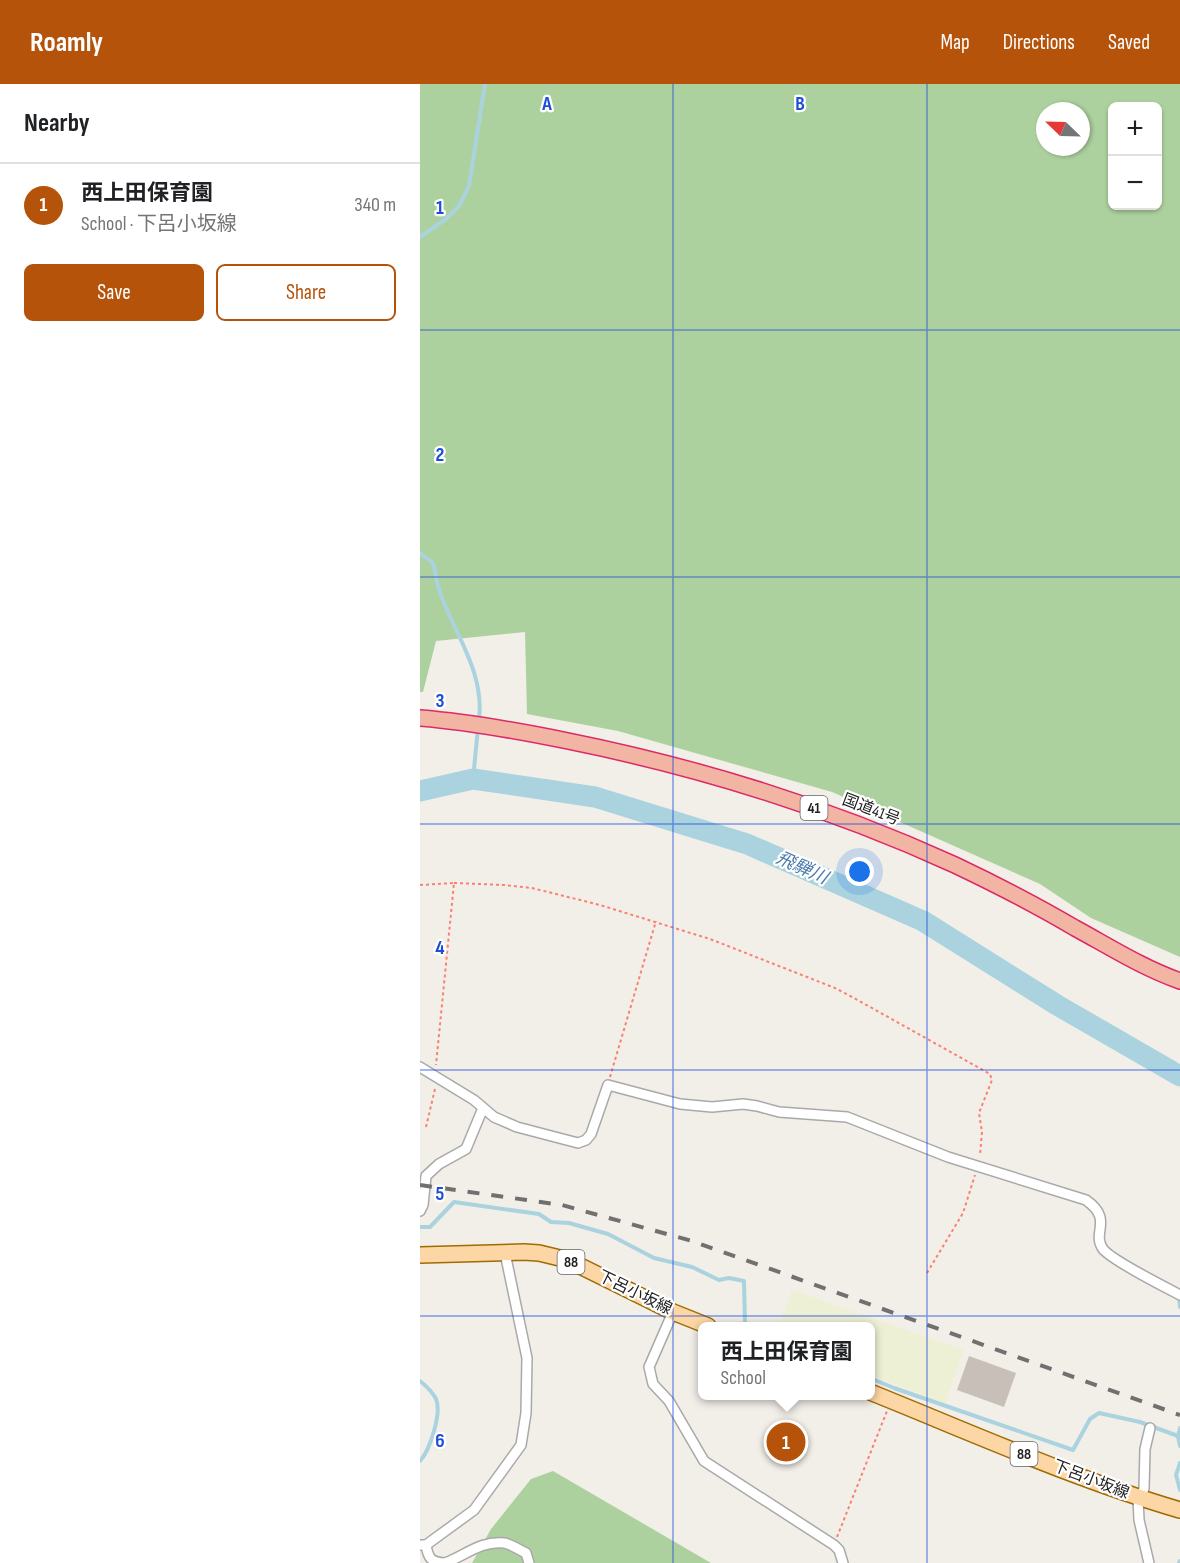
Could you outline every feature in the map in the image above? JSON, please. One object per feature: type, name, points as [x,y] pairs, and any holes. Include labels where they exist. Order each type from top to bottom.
[{"type":"highway","name":"国道41号","points":[[420,718],[508,729],[641,756],[710,774],[873,828],[957,866],[1157,973],[1180,981]]},
{"type":"main road","name":"下呂小坂線","points":[[420,1255],[539,1253],[568,1260],[698,1322]]},
{"type":"main road","name":"下呂小坂線","points":[[875,1394],[1140,1498],[1180,1510]]},
{"type":"street","points":[[420,1066],[474,1100],[494,1118],[517,1127],[578,1143],[586,1140],[591,1134],[608,1085],[680,1104],[712,1107],[743,1104],[779,1112],[835,1114],[847,1117],[948,1157],[1086,1200],[1100,1215],[1102,1222],[1099,1238],[1105,1252],[1180,1295]]},
{"type":"street","points":[[420,1210],[429,1171],[466,1149],[483,1108]]},
{"type":"street","points":[[505,1253],[527,1358],[526,1413],[521,1445],[474,1510],[423,1545],[428,1557],[434,1562],[445,1563],[481,1545],[504,1543],[526,1553],[528,1563]]},
{"type":"street","points":[[673,1312],[649,1368],[653,1384],[669,1401],[704,1461],[834,1545],[839,1550],[843,1563]]},
{"type":"street","points":[[1149,1563],[1139,1520],[1140,1498],[1144,1488],[1145,1449],[1150,1428]]},
{"type":"path","points":[[420,885],[454,883],[532,888],[656,921],[710,939],[835,988],[990,1074],[992,1080],[979,1113],[982,1132],[978,1165],[963,1213],[927,1273]]},
{"type":"path","points":[[426,1127],[436,1076],[454,883]]},
{"type":"path","points":[[608,1085],[656,921]]},
{"type":"path","points":[[834,1545],[891,1400]]},
{"type":"green space","points":[[420,84],[1180,84],[1180,957],[1091,918],[1040,884],[832,792],[618,731],[527,714],[525,632],[436,641],[423,692],[420,692]]},
{"type":"green space","points":[[792,1290],[964,1350],[945,1404],[875,1376],[875,1322],[780,1322]]},
{"type":"green space","points":[[553,1471],[711,1563],[472,1563],[491,1529],[531,1479]]},
{"type":"building","points":[[969,1356],[1016,1373],[1004,1407],[957,1390]]},
{"type":"waterway","points":[[420,237],[446,219],[459,206],[469,186],[485,84]]},
{"type":"waterway","points":[[420,553],[433,563],[444,603],[472,667],[480,701],[479,720]]},
{"type":"waterway","points":[[473,779],[478,728]]},
{"type":"waterway","name":"飛騨川","points":[[420,791],[473,779],[595,797],[747,844],[923,921],[1057,1005],[1180,1076]]},
{"type":"waterway","points":[[420,1227],[430,1227],[454,1202],[539,1214],[551,1222],[569,1223],[608,1234],[654,1258],[692,1267],[719,1280],[729,1278],[744,1281],[745,1322]]},
{"type":"waterway","points":[[1179,1296],[1180,1307]]},
{"type":"waterway","points":[[875,1380],[1073,1450],[1090,1419],[1099,1413],[1140,1422],[1178,1436]]},
{"type":"waterway","points":[[420,1381],[433,1394],[437,1405],[434,1431],[428,1449],[420,1461]]},
{"type":"waterway","points":[[1180,1428],[1178,1436],[1180,1446]]},
{"type":"waterway","points":[[1180,1463],[1176,1475],[1180,1490]]},
{"type":"railway","points":[[420,1185],[562,1205],[692,1241],[1180,1415]]},
{"type":"place","name":"西上田保育園","points":[[786,1442]]}]
